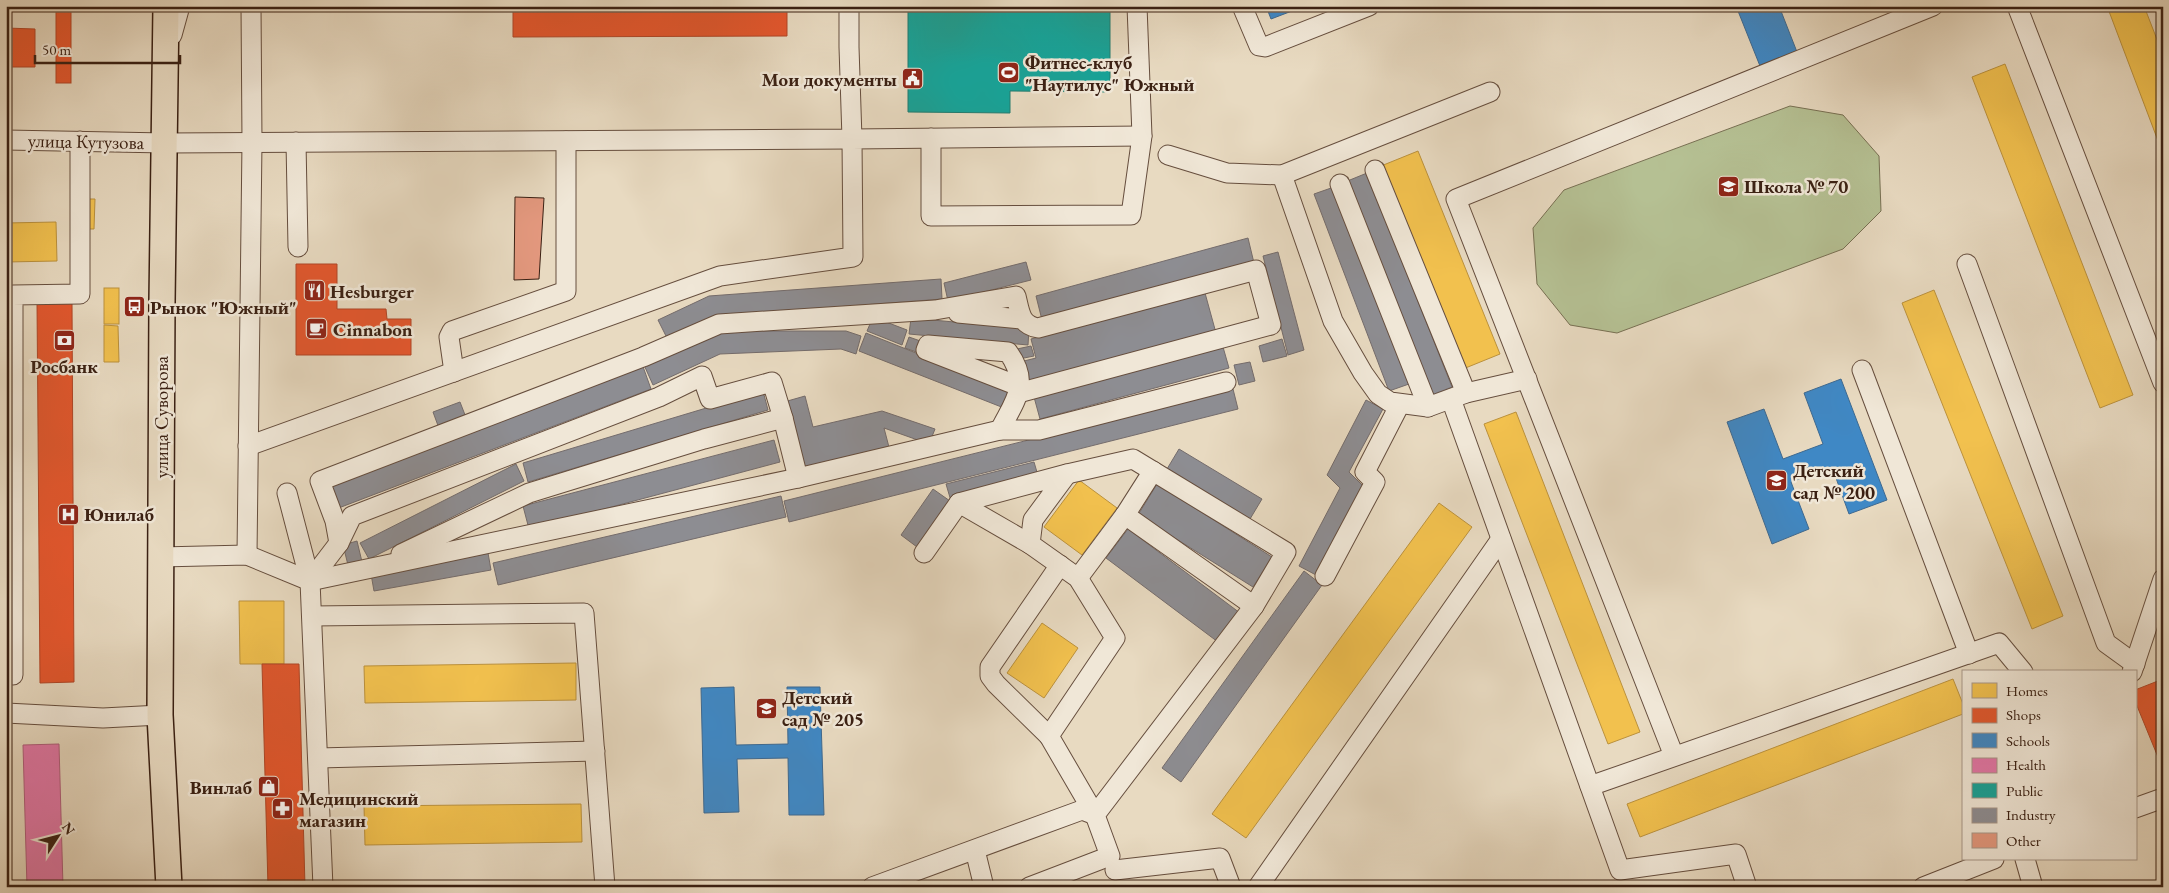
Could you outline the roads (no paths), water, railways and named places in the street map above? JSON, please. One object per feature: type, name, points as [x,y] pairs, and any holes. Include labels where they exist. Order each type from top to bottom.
[{"type":"main road","name":"улица Суворова","points":[[166,6],[160,715],[170,887]]},
{"type":"street","points":[[166,56],[180,6]]},
{"type":"street","points":[[247,555],[252,142],[251,6]]},
{"type":"street","points":[[248,446],[720,276],[853,257],[849,6]]},
{"type":"street","points":[[931,138],[931,216],[1131,215],[1142,136],[1137,6]]},
{"type":"street","points":[[1242,6],[1259,46],[1265,47],[1370,6]]},
{"type":"street","points":[[1674,756],[1456,199],[1933,6]]},
{"type":"street","points":[[2017,6],[2163,383]]},
{"type":"street","points":[[1168,154],[1227,173],[1282,175],[1490,92]]},
{"type":"street","name":"улица Кутузова","points":[[6,140],[166,143],[1142,136]]},
{"type":"street","points":[[13,675],[10,592],[9,295],[80,294],[80,141]]},
{"type":"street","points":[[454,372],[449,337],[452,331],[566,291],[566,141]]},
{"type":"street","points":[[296,142],[298,247]]},
{"type":"street","points":[[1375,170],[1459,396],[1501,539],[1620,870],[1736,854],[1747,887]]},
{"type":"street","points":[[1282,175],[1332,321],[1378,394],[1390,402],[1428,407],[1459,396],[1527,379]]},
{"type":"street","points":[[1340,184],[1428,407]]},
{"type":"street","points":[[1967,264],[2106,643],[2133,668],[2163,579]]},
{"type":"street","points":[[339,542],[336,521],[320,481],[643,357],[719,324],[935,310],[1016,296],[1021,319],[1028,326],[1038,328],[1256,270],[1271,325],[1020,390],[1000,430]]},
{"type":"street","points":[[1862,370],[1969,654]]},
{"type":"street","points":[[310,581],[339,542],[352,516],[659,397],[702,376],[710,399],[772,382],[798,478]]},
{"type":"street","points":[[160,557],[247,555],[310,581],[331,578],[373,567],[798,478],[1000,430],[1038,430],[1226,382]]},
{"type":"street","points":[[1325,576],[1375,482],[1365,472],[1400,404]]},
{"type":"street","points":[[373,567],[529,493],[704,439],[783,418]]},
{"type":"street","points":[[924,553],[959,502],[1133,459],[1286,552],[1254,606],[1095,814]]},
{"type":"street","points":[[1078,578],[1125,516],[1153,471]]},
{"type":"street","points":[[1030,544],[1033,520],[1067,474]]},
{"type":"street","points":[[287,493],[310,581],[323,887]]},
{"type":"street","points":[[959,502],[1030,544],[1078,578],[1115,638],[1049,736]]},
{"type":"street","points":[[1125,516],[1254,606]]},
{"type":"street","points":[[1258,887],[1501,539]]},
{"type":"street","points":[[1060,565],[990,667],[990,676],[1049,736],[1095,814],[1115,871]]},
{"type":"street","points":[[312,616],[584,613],[606,887]]},
{"type":"street","points":[[1590,786],[1999,643],[2021,670]]},
{"type":"street","points":[[6,713],[103,718],[160,715]]},
{"type":"street","points":[[318,758],[595,751]]},
{"type":"street","points":[[2136,808],[2163,798]]},
{"type":"street","points":[[872,887],[1082,810],[1095,814]]},
{"type":"street","points":[[975,850],[984,887]]},
{"type":"street","points":[[1029,887],[1115,871],[1220,858],[1231,887]]},
{"type":"street","points":[[1923,887],[1991,860]]},
{"type":"street","points":[[2025,860],[2034,887]]},
{"type":"place","name":"Фитнес-клуб \"Наутилус\" Южный","points":[[1009,73]]},
{"type":"place","name":"Мои документы","points":[[913,79]]},
{"type":"place","name":"Школа № 70","points":[[1728,186]]},
{"type":"place","name":"Hesburger","points":[[314,291]]},
{"type":"place","name":"Рынок \"Южный\"","points":[[134,307]]},
{"type":"place","name":"Cinnabon","points":[[317,329]]},
{"type":"place","name":"Росбанк","points":[[64,340]]},
{"type":"place","name":"Детский сад № 200","points":[[1777,481]]},
{"type":"place","name":"Юнилаб","points":[[68,514]]},
{"type":"place","name":"Детский сад № 205","points":[[766,708]]},
{"type":"place","name":"Винлаб","points":[[268,787]]},
{"type":"place","name":"Медицинский магазин","points":[[283,809]]}]
